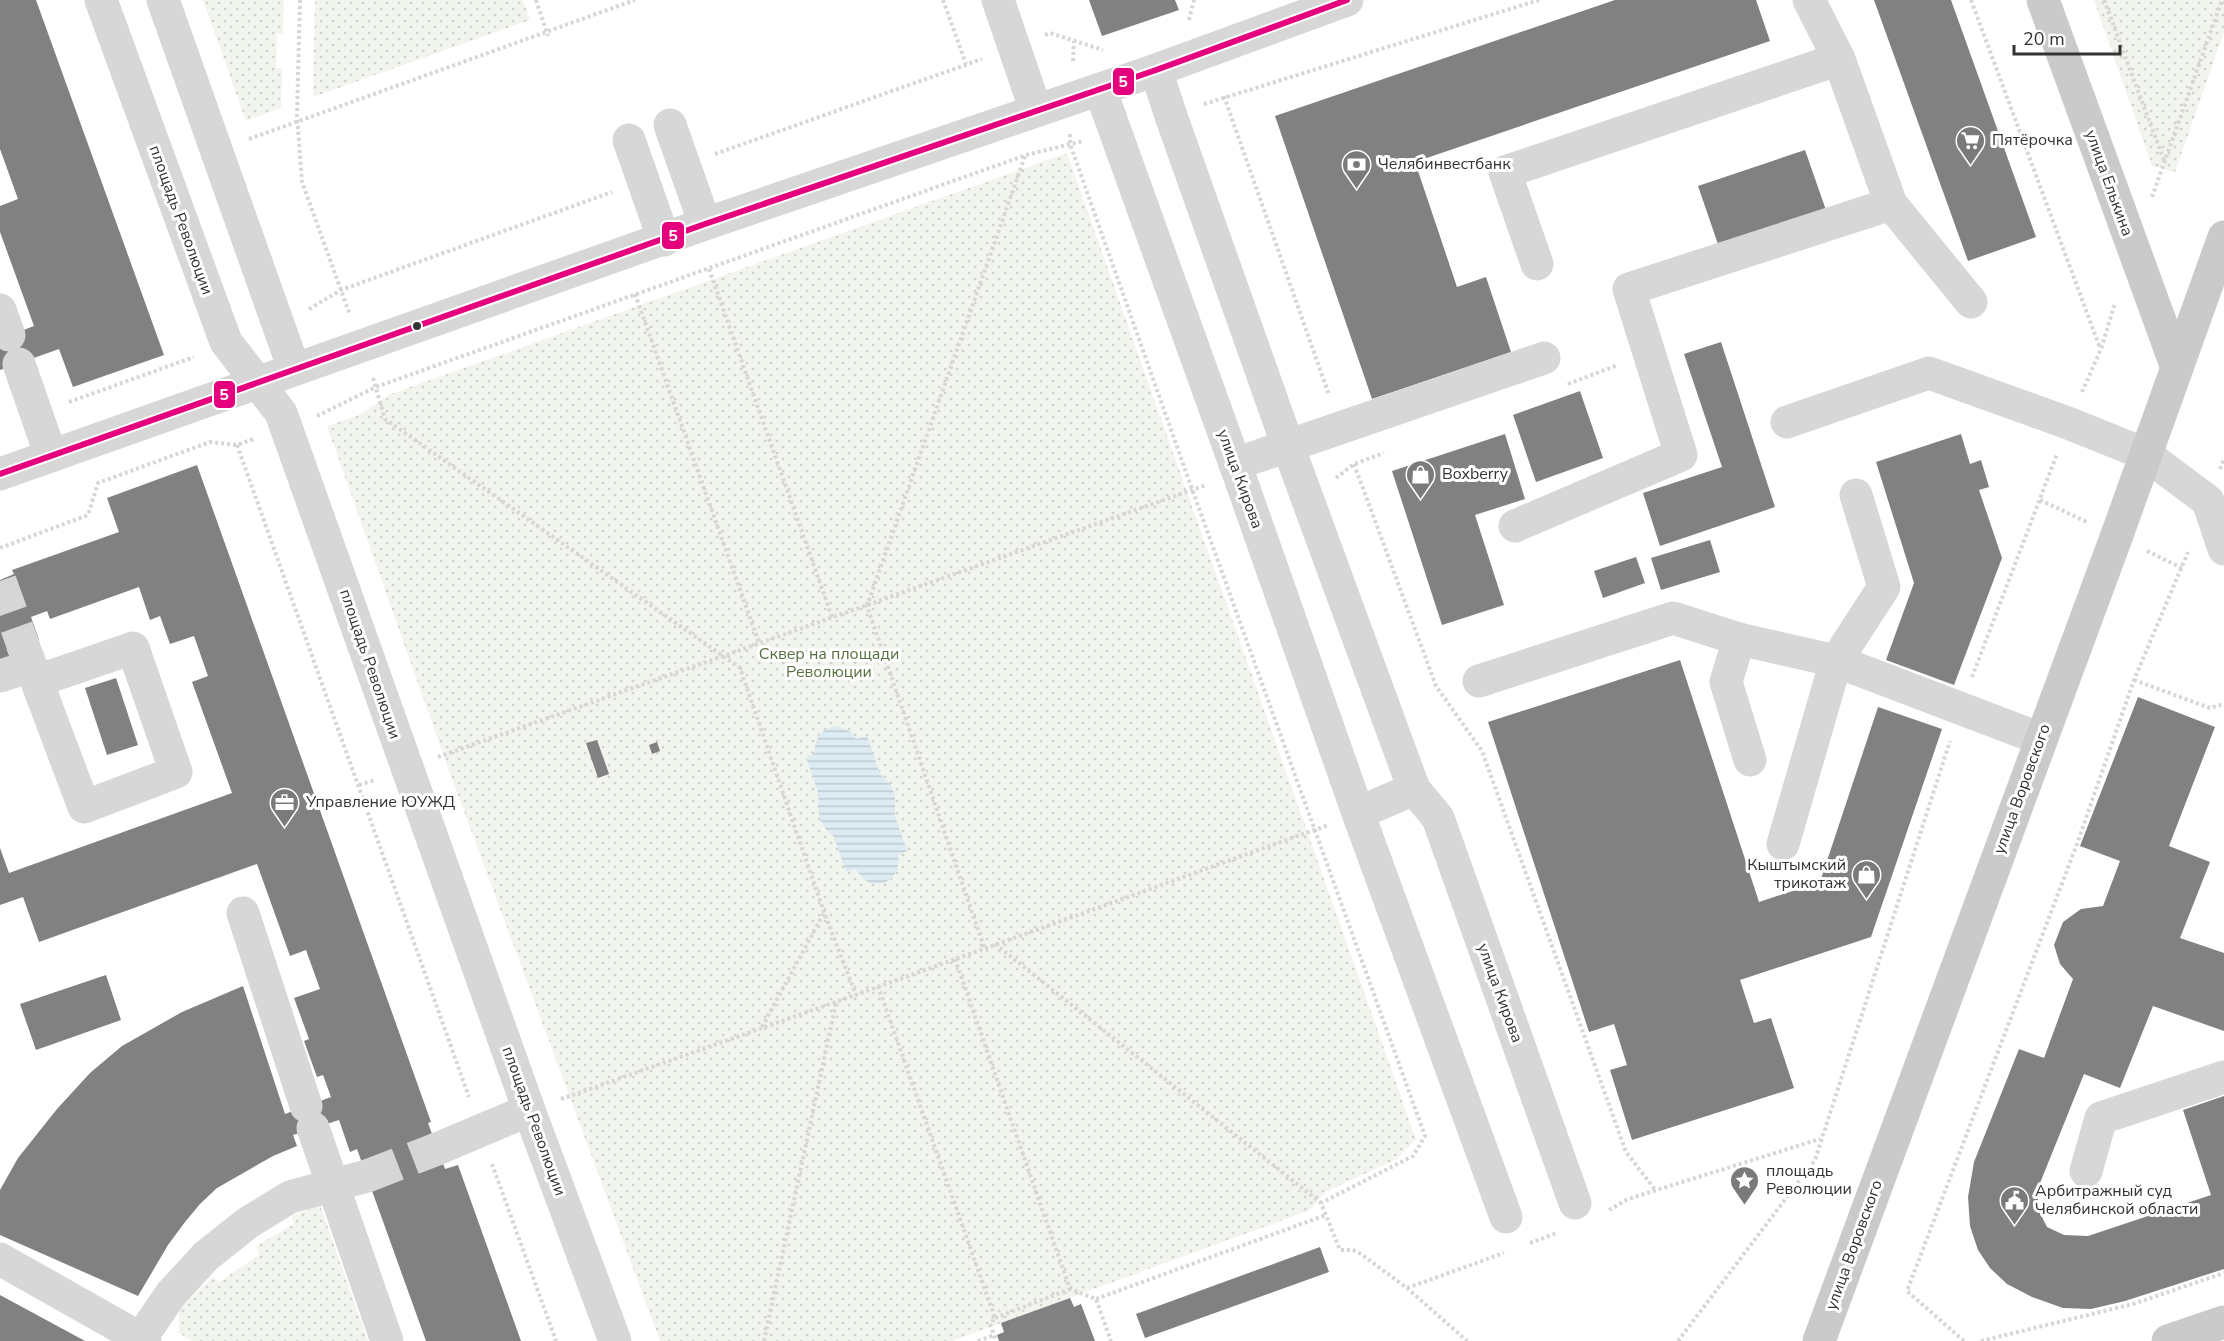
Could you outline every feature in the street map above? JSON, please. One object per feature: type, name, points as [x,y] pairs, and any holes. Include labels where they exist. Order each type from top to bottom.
[{"type":"main road","name":"улица Елькина","points":[[2043,0],[2176,366]]},
{"type":"main road","name":"улица Воровского","points":[[1819,1341],[2117,536],[2224,237]]},
{"type":"main road","points":[[2169,1341],[2224,1322]]},
{"type":"street","name":"площадь Революции","points":[[101,0],[226,342],[281,413],[286,426],[406,768],[615,1341]]},
{"type":"street","points":[[163,0],[294,369]]},
{"type":"street","points":[[998,0],[1036,111]]},
{"type":"street","points":[[0,474],[705,224],[1156,70],[1347,0]]},
{"type":"street","points":[[1809,0],[1839,59],[1891,204],[1971,302]]},
{"type":"street","points":[[1538,264],[1505,172],[1839,59]]},
{"type":"street","name":"улица Кирова","points":[[1156,70],[1170,117],[1288,446],[1414,789],[1438,818],[1568,1218]]},
{"type":"street","name":"улица Кирова","points":[[1100,89],[1358,813],[1506,1217]]},
{"type":"street","points":[[670,125],[705,224]]},
{"type":"street","points":[[629,140],[664,240]]},
{"type":"street","points":[[1515,526],[1681,455],[1629,289],[1891,204]]},
{"type":"street","points":[[13,347],[51,456]]},
{"type":"street","points":[[1235,464],[1544,358]]},
{"type":"street","points":[[1787,422],[1929,373],[2068,423],[2145,454],[2208,501],[2224,549]]},
{"type":"street","points":[[1783,844],[1836,661],[1884,587],[1856,495]]},
{"type":"street","points":[[1479,681],[1673,618],[1739,639],[1836,661],[2040,739]]},
{"type":"street","points":[[1739,639],[1726,682],[1750,760]]},
{"type":"street","points":[[0,676],[30,664],[133,648],[176,772],[84,807],[30,664]]},
{"type":"street","points":[[1358,813],[1414,789]]},
{"type":"street","points":[[243,914],[387,1341]]},
{"type":"street","points":[[2086,1171],[2101,1118],[2224,1077]]},
{"type":"street","points":[[437,1149],[529,1110]]},
{"type":"street","points":[[0,1259],[143,1340],[171,1294],[206,1256],[249,1222],[290,1197],[367,1176]]},
{"type":"path","points":[[300,0],[298,122],[302,182],[341,290]]},
{"type":"path","points":[[536,0],[548,33]]},
{"type":"path","points":[[943,0],[966,64]]},
{"type":"path","points":[[1178,24],[1189,21],[1194,0]]},
{"type":"path","points":[[1170,117],[1224,96],[1539,0]]},
{"type":"path","points":[[1971,0],[2101,349]]},
{"type":"path","points":[[2104,0],[2165,164]]},
{"type":"path","points":[[1678,1341],[1815,1160],[1961,708],[2068,423],[2101,349],[2132,249],[2165,164],[2222,0]]},
{"type":"path","points":[[216,150],[631,2]]},
{"type":"path","points":[[1074,40],[1103,50],[1114,46]]},
{"type":"path","points":[[1224,96],[1340,429],[1436,686],[1482,751],[1626,1152],[1656,1191]]},
{"type":"path","points":[[0,548],[88,515],[98,483],[210,442],[237,445],[312,418],[376,387],[1026,155],[1116,136]]},
{"type":"path","points":[[1070,144],[1425,1136],[1413,1156],[1321,1203]]},
{"type":"path","points":[[984,947],[867,606],[1026,155]]},
{"type":"path","points":[[709,269],[832,617]]},
{"type":"path","points":[[635,294],[759,643]]},
{"type":"path","points":[[13,347],[67,403],[183,362]]},
{"type":"path","points":[[376,387],[385,419],[740,668],[824,912],[856,995]]},
{"type":"path","points":[[237,445],[556,1341]]},
{"type":"path","points":[[2208,501],[2224,459]]},
{"type":"path","points":[[359,786],[1186,491]]},
{"type":"path","points":[[1964,1341],[1907,1291],[2077,844],[2134,680],[2189,549]]},
{"type":"path","points":[[2134,680],[2210,708],[2224,704]]},
{"type":"path","points":[[529,1110],[1306,833]]},
{"type":"path","points":[[762,1027],[824,912]]},
{"type":"path","points":[[995,943],[1321,1203],[1340,1250],[1353,1250],[1361,1254],[1407,1288],[1467,1341]]},
{"type":"path","points":[[955,959],[1070,1289]]},
{"type":"path","points":[[878,986],[995,1318]]},
{"type":"path","points":[[764,1341],[836,1002]]},
{"type":"path","points":[[1628,1200],[1821,1139]]},
{"type":"path","points":[[996,1341],[990,1324],[995,1318],[1070,1289],[1096,1299],[1326,1215]]},
{"type":"path","points":[[1528,1244],[1568,1218]]},
{"type":"path","points":[[1407,1288],[1506,1252]]},
{"type":"path","points":[[1981,1341],[2133,1304],[2224,1273]]},
{"type":"path","points":[[1096,1299],[1111,1341]]},
{"type":"path","points":[[978,1341],[994,1335]]},
{"type":"green space","points":[[203,0],[284,0],[283,34],[277,34],[276,68],[282,69],[281,108],[246,121]]},
{"type":"green space","points":[[315,0],[523,0],[530,20],[313,97]]},
{"type":"green space","points":[[2094,0],[2224,0],[2224,32],[2175,172],[2152,166]]},
{"type":"green space","name":"Сквер на площади Революции","points":[[1067,153],[1416,1139],[1397,1159],[1325,1192],[1310,1210],[952,1341],[660,1341],[448,768],[327,426],[359,415],[391,394]]},
{"type":"green space","points":[[320,1205],[368,1341],[192,1341],[179,1333],[179,1309],[213,1277],[219,1282],[259,1255],[256,1246],[294,1224],[292,1216]]},
{"type":"shaded area","points":[[838,726],[851,732],[856,739],[867,736],[880,774],[890,784],[895,795],[895,816],[907,851],[898,855],[895,873],[884,883],[869,882],[856,869],[846,872],[834,837],[820,820],[819,795],[806,757],[815,754],[816,743],[823,731]]},
{"type":"building","points":[[0,0],[36,0],[164,355],[73,387],[59,349],[0,370],[0,339],[34,326],[0,232],[0,206],[18,199],[0,149]]},
{"type":"building","points":[[1089,0],[1175,0],[1179,10],[1102,36]]},
{"type":"building","points":[[1615,0],[1756,0],[1770,41],[1415,162],[1457,287],[1486,277],[1511,352],[1372,399],[1275,116]]},
{"type":"building","points":[[1874,0],[1951,0],[2036,237],[1968,261]]},
{"type":"building","points":[[1805,150],[1827,213],[1720,250],[1698,186]]},
{"type":"building","points":[[1721,342],[1775,507],[1660,546],[1643,493],[1722,467],[1684,354]]},
{"type":"building","points":[[1580,391],[1603,458],[1536,482],[1513,415]]},
{"type":"building","points":[[1505,434],[1525,499],[1475,515],[1504,605],[1442,625],[1392,471]]},
{"type":"building","points":[[1961,434],[1970,464],[1981,460],[1989,487],[1979,490],[2002,558],[1954,685],[1886,660],[1914,583],[1876,462]]},
{"type":"building","points":[[197,465],[431,1122],[428,1123],[445,1169],[458,1165],[521,1341],[426,1341],[357,1149],[350,1152],[339,1120],[293,1135],[297,1146],[273,1156],[217,1188],[200,1204],[168,1245],[138,1296],[0,1235],[0,1190],[18,1158],[57,1109],[90,1073],[122,1046],[182,1012],[243,986],[285,1114],[331,1097],[323,1075],[317,1077],[304,1041],[309,1039],[294,998],[320,989],[306,950],[290,956],[257,864],[39,942],[23,897],[0,905],[0,848],[9,873],[232,793],[192,682],[208,676],[194,636],[170,644],[160,616],[150,620],[139,587],[50,619],[47,611],[31,617],[39,640],[7,650],[10,658],[0,661],[0,580],[14,574],[12,570],[119,532],[107,498]]},
{"type":"building","points":[[1710,540],[1720,572],[1661,590],[1651,558]]},
{"type":"building","points":[[1636,557],[1645,583],[1603,598],[1594,571]]},
{"type":"building","points":[[1680,660],[1759,902],[1820,882],[1878,707],[1942,729],[1871,937],[1740,980],[1754,1023],[1771,1018],[1794,1088],[1632,1140],[1610,1070],[1627,1065],[1614,1024],[1589,1032],[1488,722]]},
{"type":"building","points":[[116,678],[138,745],[107,755],[85,688]]},
{"type":"building","points":[[2138,697],[2215,727],[2169,846],[2210,862],[2180,938],[2224,953],[2224,1031],[2153,1006],[2120,1088],[2084,1074],[2038,1188],[2038,1209],[2047,1227],[2064,1235],[2088,1236],[2211,1195],[2183,1110],[2224,1096],[2224,1269],[2125,1301],[2091,1309],[2063,1308],[2032,1297],[2007,1284],[1990,1268],[1978,1250],[1970,1226],[1968,1197],[1974,1162],[2019,1049],[2044,1058],[2073,979],[2060,964],[2054,945],[2063,922],[2081,909],[2103,906],[2120,861],[2080,846]]},
{"type":"building","points":[[597,740],[609,774],[598,778],[586,743]]},
{"type":"building","points":[[657,742],[660,751],[652,754],[649,745]]},
{"type":"building","points":[[106,975],[121,1020],[36,1050],[20,1004]]},
{"type":"building","points":[[1320,1247],[1329,1272],[1145,1338],[1136,1314]]},
{"type":"building","points":[[0,1295],[85,1341],[0,1341]]},
{"type":"building","points":[[1070,1298],[1074,1307],[1081,1304],[1095,1341],[999,1341],[997,1335],[1004,1332],[1001,1323]]},
{"type":"tunnel","points":[[0,581],[23,645]]},
{"type":"tunnel","points":[[367,1176],[437,1149]]},
{"type":"transit line","name":"5","points":[[0,474],[705,224],[1156,70],[1347,0]]},
{"type":"place","name":"Пятёрочка","points":[[1971,166]]},
{"type":"place","name":"Челябинвестбанк","points":[[1357,190]]},
{"type":"place","name":"Boxberry","points":[[1421,500]]},
{"type":"place","name":"Управление ЮУЖД","points":[[285,828]]},
{"type":"place","name":"Кыштымский трикотаж","points":[[1867,900]]},
{"type":"place","name":"площадь Революции","points":[[1745,1206]]},
{"type":"place","name":"Арбитражный суд Челябинской области","points":[[2014,1226]]}]
